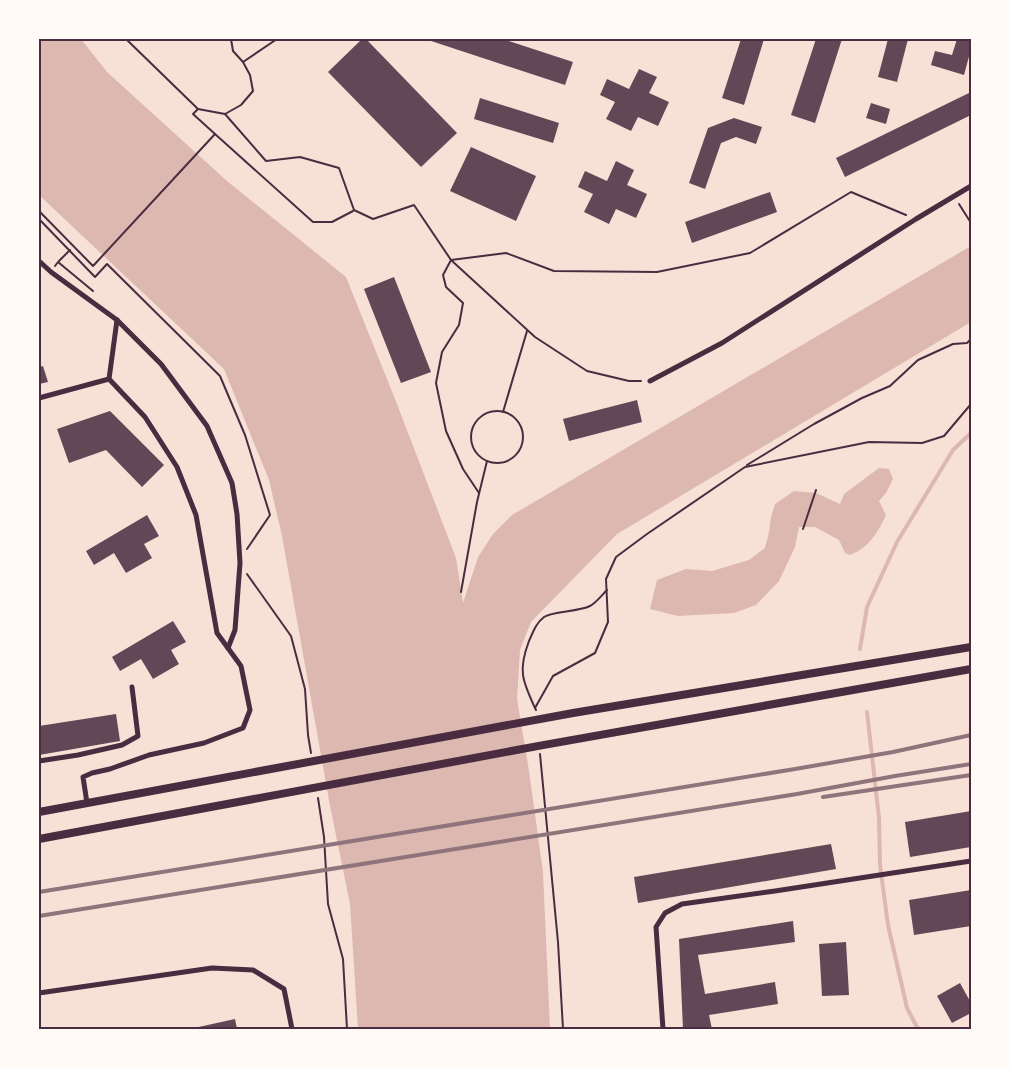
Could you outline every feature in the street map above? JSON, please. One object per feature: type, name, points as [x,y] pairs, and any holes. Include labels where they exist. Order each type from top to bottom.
[{"type":"main road","points":[[39,812],[573,713],[971,647]]},
{"type":"main road","points":[[39,839],[578,738],[971,669]]},
{"type":"street","points":[[650,381],[722,343],[971,186]]},
{"type":"street","points":[[39,261],[117,320],[161,364],[207,426],[232,483],[237,514],[240,563],[235,630],[228,648]]},
{"type":"street","points":[[109,379],[117,320]]},
{"type":"street","points":[[39,398],[109,379]]},
{"type":"street","points":[[87,803],[83,777],[148,756],[204,743],[243,728],[250,710],[241,666],[217,633],[196,516],[177,466],[146,417],[109,379]]},
{"type":"street","points":[[39,761],[123,746],[138,736],[132,687]]},
{"type":"street","points":[[663,1029],[656,927],[665,913],[682,904],[971,861]]},
{"type":"street","points":[[39,993],[212,968],[253,970],[284,989],[292,1029]]},
{"type":"path","points":[[126,39],[198,109],[225,114],[266,161],[300,157],[339,168],[354,210],[373,219],[414,205],[452,260],[535,338],[587,371],[629,381],[650,381]]},
{"type":"path","points":[[225,114],[241,105],[253,91],[250,75],[243,62],[233,51],[231,39]]},
{"type":"path","points":[[243,62],[277,39]]},
{"type":"path","points":[[198,109],[194,114],[313,222],[332,222],[354,210]]},
{"type":"path","points":[[39,211],[93,266],[216,134]]},
{"type":"path","points":[[452,260],[506,253],[554,271],[657,272],[750,253],[851,192],[916,219]]},
{"type":"path","points":[[954,196],[971,223]]},
{"type":"path","points":[[39,219],[95,277],[107,264],[220,376],[245,435],[270,515],[244,553],[243,542]]},
{"type":"path","points":[[51,272],[70,250]]},
{"type":"path","points":[[452,260],[443,275],[446,287],[463,303],[459,325],[442,352],[436,382],[446,431],[463,469],[479,493]]},
{"type":"path","points":[[58,262],[101,297]]},
{"type":"path","points":[[503,412],[527,330]]},
{"type":"path","points":[[535,708],[553,676],[595,653],[608,622],[606,579],[616,557],[745,467],[814,424],[890,386],[918,360],[953,344],[967,343],[971,339]]},
{"type":"path","points":[[745,467],[869,442],[922,443],[944,436],[971,404]]},
{"type":"path","points":[[495,411],[510,414],[521,426],[524,434],[520,451],[507,462],[499,464],[487,461],[472,447],[472,431],[475,423],[487,413],[495,411]]},
{"type":"path","points":[[461,592],[487,461]]},
{"type":"path","points":[[803,529],[816,490]]},
{"type":"path","points":[[240,563],[291,636],[305,689],[312,758]]},
{"type":"path","points":[[537,719],[535,708],[524,685],[522,672],[524,656],[535,626],[545,615],[571,612],[591,606],[607,590]]},
{"type":"path","points":[[540,754],[558,942],[563,1029]]},
{"type":"path","points":[[317,792],[324,837],[328,903],[343,959],[347,1029]]},
{"type":"shaded area","points":[[39,39],[81,39],[107,72],[227,181],[346,277],[456,558],[463,603],[478,557],[493,534],[512,515],[971,246],[971,322],[617,534],[531,622],[520,650],[517,699],[543,872],[550,1029],[358,1029],[350,904],[330,806],[282,536],[269,480],[224,369],[39,195]]},
{"type":"shaded area","points":[[879,468],[889,469],[893,479],[879,501],[886,515],[872,539],[857,552],[850,555],[845,553],[839,540],[815,527],[799,527],[795,547],[779,581],[756,605],[734,613],[678,616],[650,609],[657,580],[686,569],[712,571],[749,560],[765,548],[775,504],[794,491],[816,493],[840,504],[844,494]]},
{"type":"building","points":[[362,39],[366,39],[457,133],[421,167],[328,72]]},
{"type":"building","points":[[425,39],[503,39],[573,62],[565,85]]},
{"type":"building","points":[[741,39],[764,39],[744,105],[722,98]]},
{"type":"building","points":[[816,39],[842,39],[815,123],[791,115]]},
{"type":"building","points":[[888,39],[908,39],[897,82],[878,77]]},
{"type":"building","points":[[957,39],[971,39],[971,49],[964,75],[931,65],[935,51],[952,55]]},
{"type":"building","points":[[639,69],[657,77],[649,93],[669,102],[658,126],[638,117],[631,131],[606,119],[615,102],[600,95],[607,79],[629,89]]},
{"type":"building","points":[[971,92],[971,115],[845,177],[836,158]]},
{"type":"building","points":[[480,98],[559,123],[553,143],[474,119]]},
{"type":"building","points":[[871,103],[890,109],[886,124],[866,118]]},
{"type":"building","points":[[734,118],[762,127],[756,144],[736,137],[721,143],[705,189],[689,183],[708,128]]},
{"type":"building","points":[[471,147],[536,176],[516,221],[450,191]]},
{"type":"building","points":[[616,161],[634,170],[627,185],[647,194],[636,218],[616,209],[609,224],[584,212],[593,194],[578,187],[585,171],[607,181]]},
{"type":"building","points":[[770,192],[777,212],[692,243],[685,222]]},
{"type":"building","points":[[394,277],[431,372],[401,383],[364,289]]},
{"type":"building","points":[[43,366],[48,382],[39,384],[39,367]]},
{"type":"building","points":[[637,400],[642,422],[569,441],[563,419]]},
{"type":"building","points":[[110,411],[164,465],[142,487],[106,450],[69,463],[57,429]]},
{"type":"building","points":[[147,515],[159,536],[144,544],[152,558],[126,573],[114,553],[94,565],[86,551]]},
{"type":"building","points":[[173,621],[186,642],[171,650],[179,664],[153,679],[141,659],[120,671],[112,657]]},
{"type":"building","points":[[116,714],[120,741],[39,755],[39,726]]},
{"type":"building","points":[[971,811],[971,847],[910,857],[905,822]]},
{"type":"building","points":[[831,844],[836,869],[638,903],[634,877]]},
{"type":"building","points":[[971,890],[971,926],[914,935],[909,900]]},
{"type":"building","points":[[793,921],[795,942],[698,955],[705,994],[775,982],[778,1004],[709,1015],[712,1029],[683,1029],[679,939]]},
{"type":"building","points":[[846,942],[849,995],[822,996],[819,944]]},
{"type":"building","points":[[960,983],[971,1003],[971,1013],[952,1023],[937,996]]},
{"type":"building","points":[[235,1019],[237,1029],[194,1029],[194,1028]]},
{"type":"waterway","points":[[860,649],[867,607],[897,542],[953,450],[971,433]]},
{"type":"waterway","points":[[867,712],[879,818],[880,865],[888,925],[907,1008],[918,1029]]},
{"type":"railway","points":[[39,892],[795,769],[893,752],[971,735]]},
{"type":"railway","points":[[39,916],[971,764]]},
{"type":"railway","points":[[823,797],[971,775]]}]
